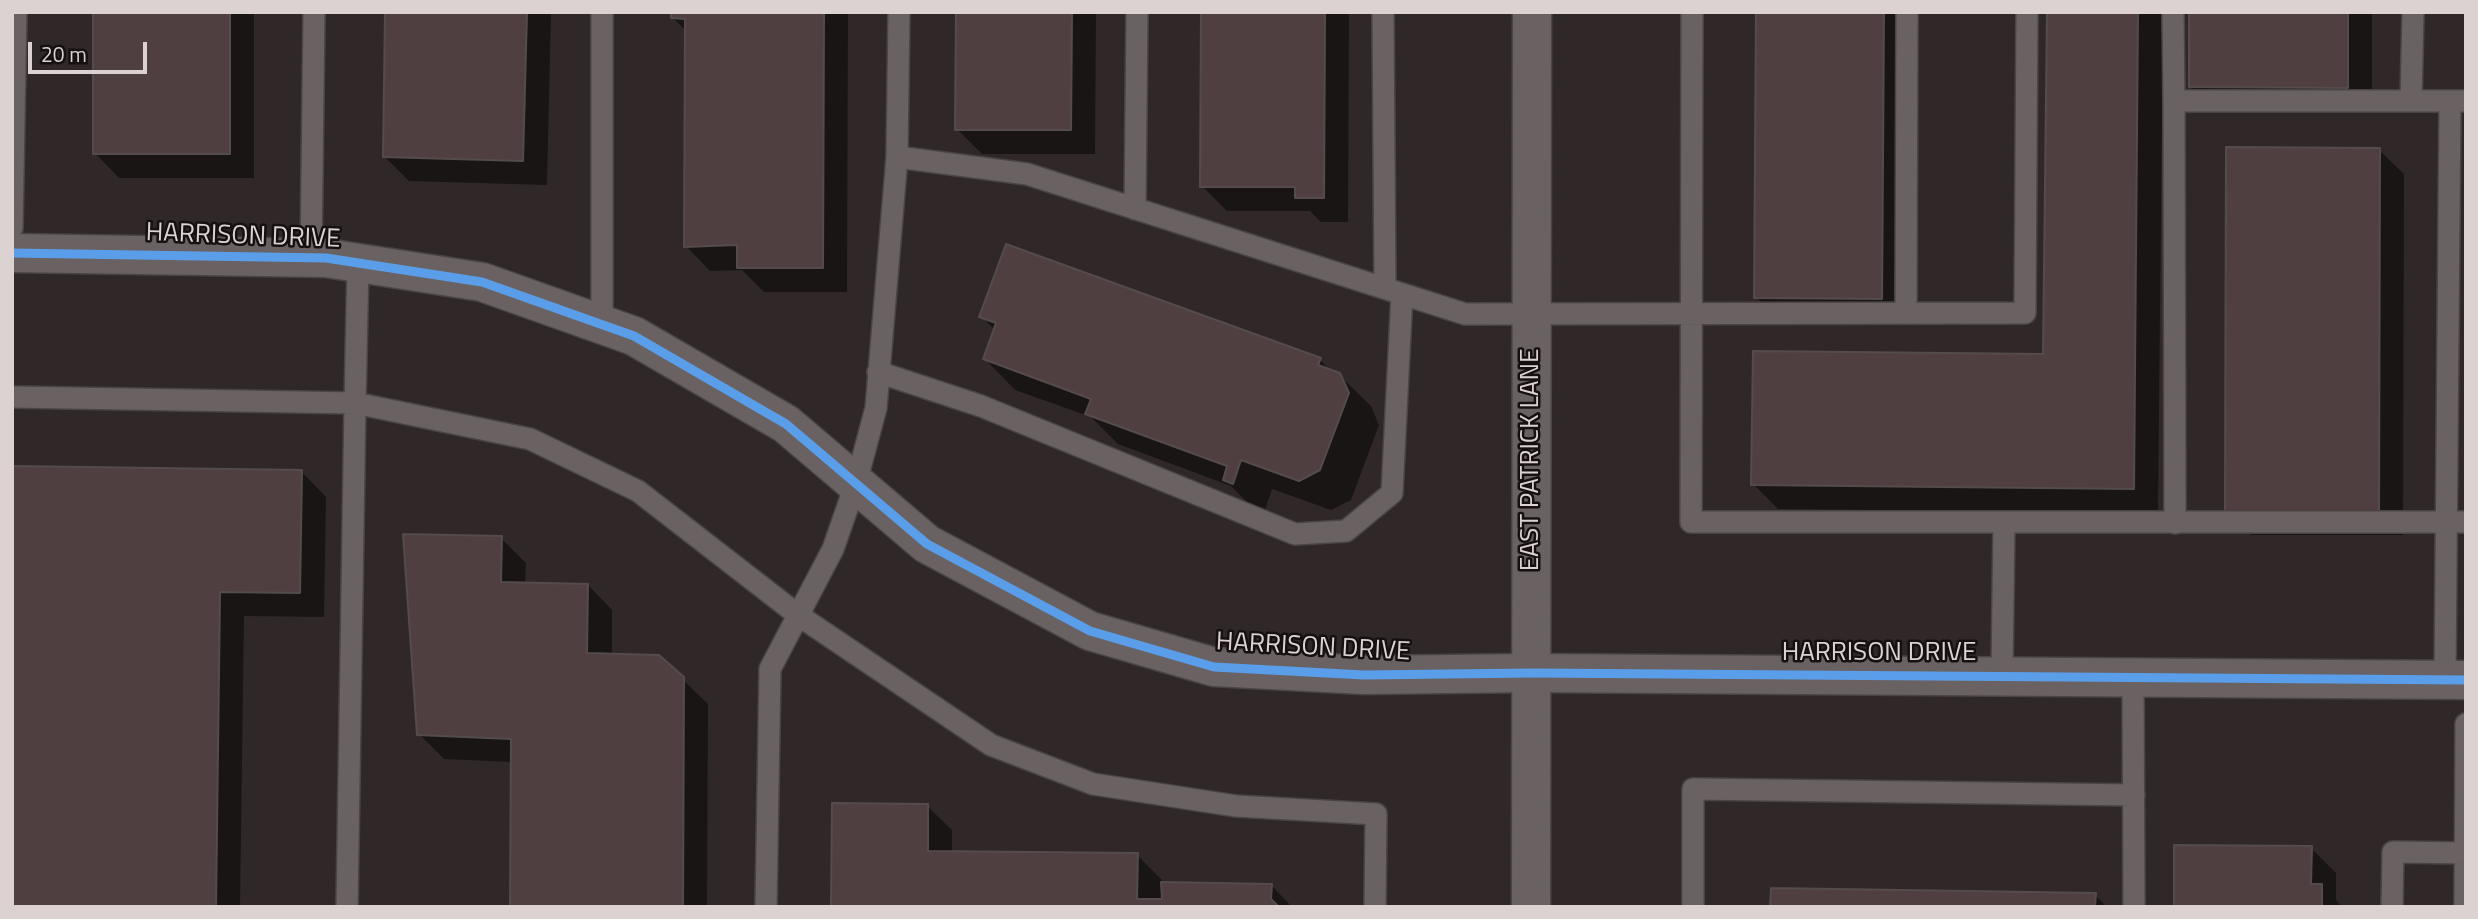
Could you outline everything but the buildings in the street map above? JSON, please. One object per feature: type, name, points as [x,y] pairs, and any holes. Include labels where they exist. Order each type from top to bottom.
[{"type":"street","name":"EAST PATRICK LANE","points":[[1531,907],[1532,12]]},
{"type":"street","name":"HARRISON DRIVE","points":[[12,253],[311,258],[482,282],[634,336],[786,425],[927,544],[1090,631],[1214,667],[1363,675],[1533,673],[2456,680]]},
{"type":"lane","points":[[12,228],[16,12]]},
{"type":"lane","points":[[311,258],[314,12]]},
{"type":"lane","points":[[601,12],[602,325]]},
{"type":"lane","points":[[766,907],[769,669],[833,549],[856,483],[876,408],[897,157],[899,12]]},
{"type":"lane","points":[[1135,209],[1137,12]]},
{"type":"lane","points":[[878,372],[981,407],[1295,534],[1346,531],[1392,493],[1393,291],[1383,12]]},
{"type":"lane","points":[[1692,12],[1691,522],[2456,523]]},
{"type":"lane","points":[[1906,313],[1907,12]]},
{"type":"lane","points":[[897,157],[1027,174],[1465,314],[2025,313],[2026,12]]},
{"type":"lane","points":[[2173,12],[2175,523]]},
{"type":"lane","points":[[2411,101],[2413,12]]},
{"type":"lane","points":[[2174,101],[2458,101],[2456,680]]},
{"type":"lane","points":[[347,907],[358,263]]},
{"type":"lane","points":[[12,397],[355,403],[530,439],[638,491],[797,615],[991,746],[1093,784],[1236,806],[1376,814],[1375,907]]},
{"type":"lane","points":[[2002,676],[2004,522]]},
{"type":"lane","points":[[2133,677],[2134,907]]},
{"type":"lane","points":[[2465,907],[2466,724]]},
{"type":"lane","points":[[1693,907],[1693,789],[2133,795]]},
{"type":"lane","points":[[2392,907],[2393,852],[2466,853]]},
{"type":"cycle path","points":[[12,253],[326,258],[482,282],[634,336],[786,424],[927,544],[1090,631],[1214,667],[1364,675],[1533,673],[2466,680]]}]
